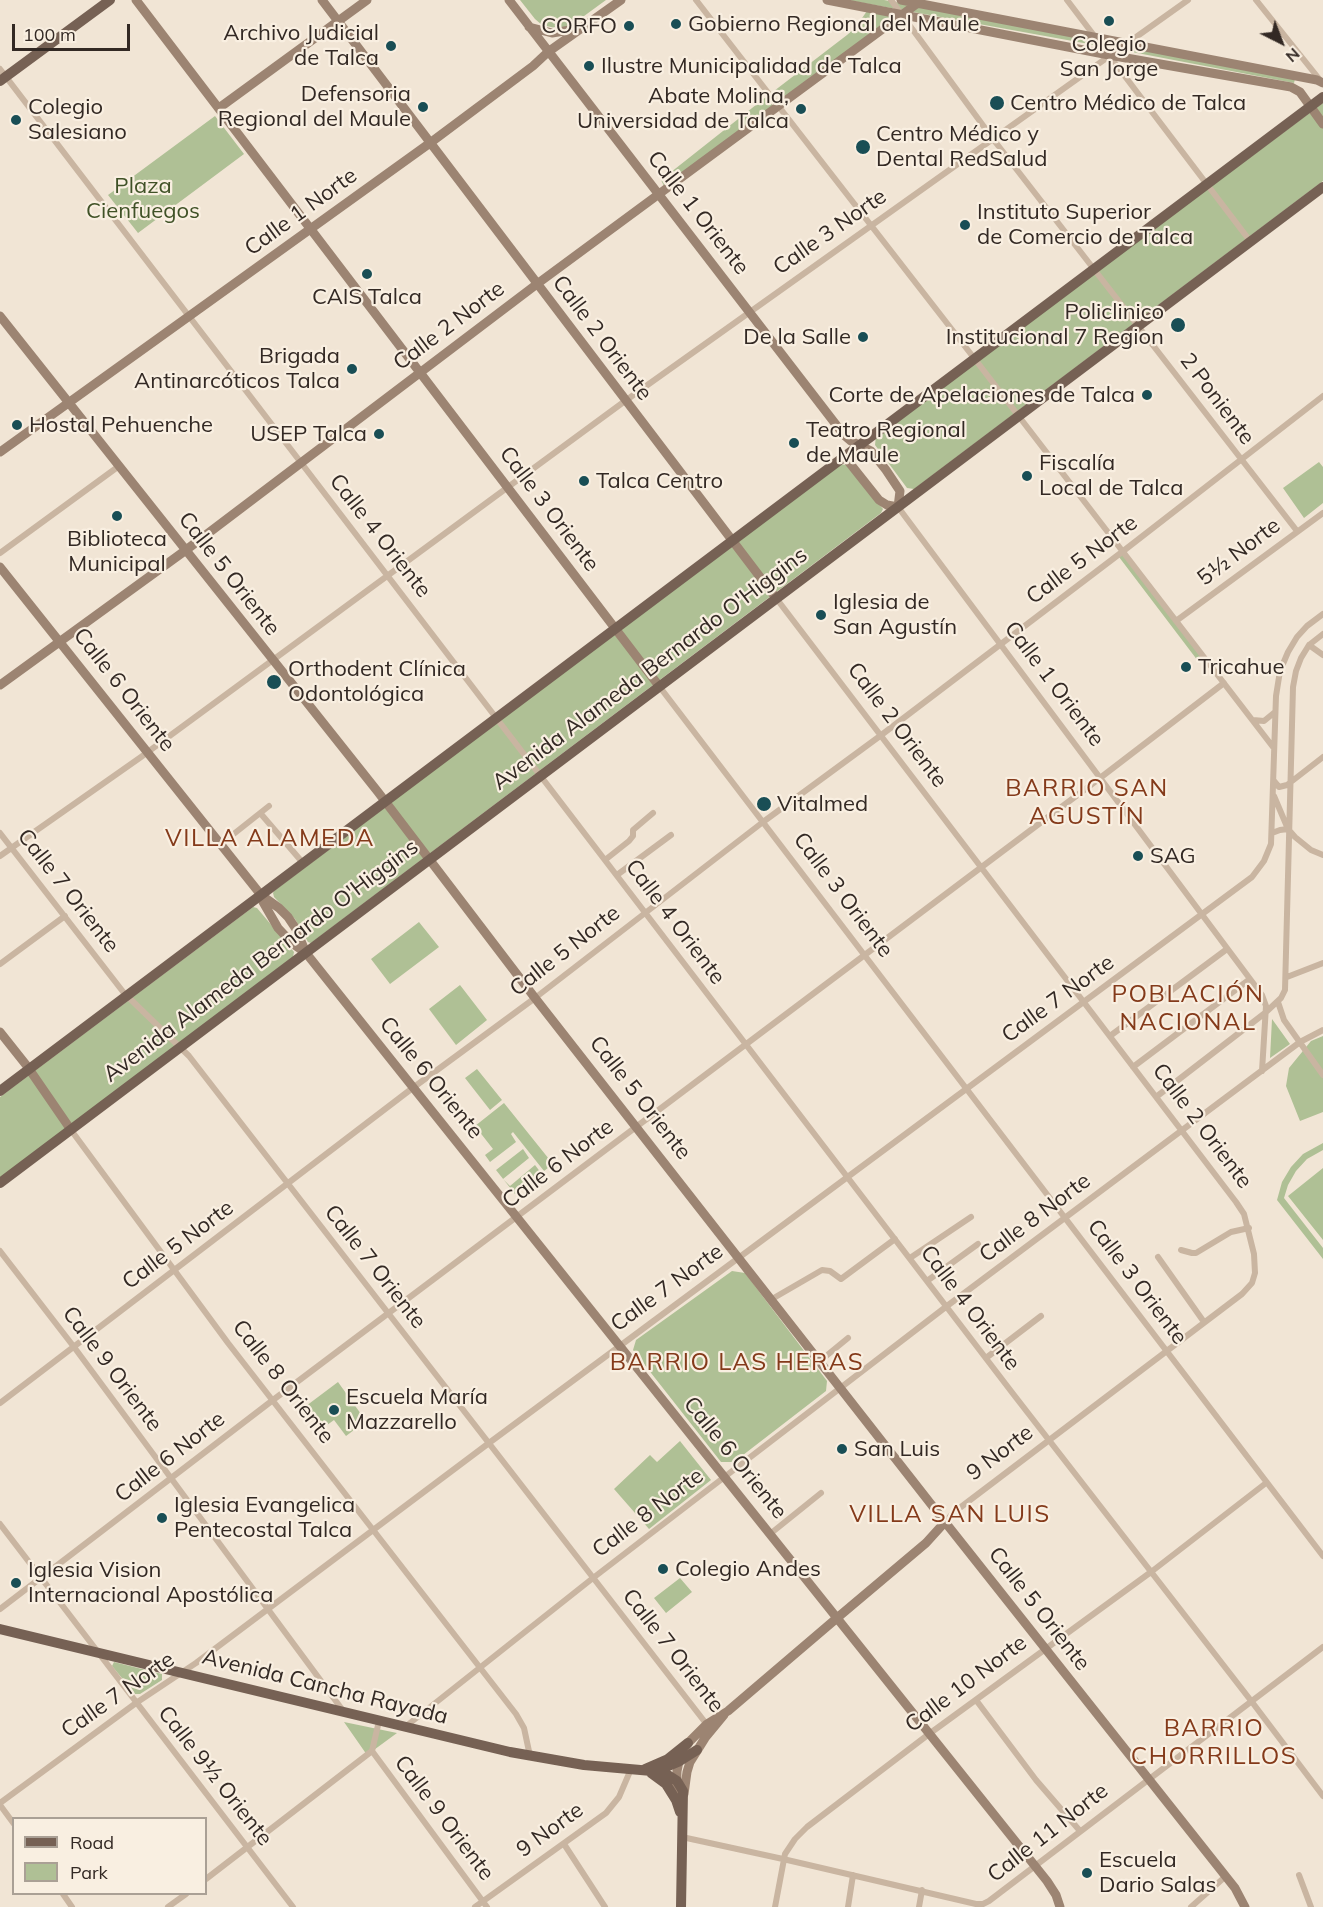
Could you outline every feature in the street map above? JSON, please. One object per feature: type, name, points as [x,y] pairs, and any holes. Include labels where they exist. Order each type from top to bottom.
[{"type":"main road","points":[[2,76],[110,0]]},
{"type":"main road","name":"Calle 3 Oriente","points":[[136,0],[659,686]]},
{"type":"main road","name":"Calle 2 Oriente","points":[[322,0],[776,598]]},
{"type":"main road","points":[[219,108],[367,0]]},
{"type":"main road","name":"Calle 1 Oriente","points":[[509,0],[844,435],[872,451],[899,489],[901,495],[898,507]]},
{"type":"main road","name":"Calle 1 Norte","points":[[0,452],[430,143],[524,73],[548,52],[621,0]]},
{"type":"main road","points":[[827,0],[1109,55],[1291,87],[1300,92],[1323,124]]},
{"type":"main road","points":[[901,0],[921,2],[1322,82]]},
{"type":"main road","name":"Calle 2 Norte","points":[[0,686],[186,550],[537,284],[921,2]]},
{"type":"main road","points":[[529,27],[552,33],[582,28]]},
{"type":"main road","points":[[0,1091],[1323,98]]},
{"type":"main road","name":"Avenida Alameda Bernardo O'Higgins","points":[[0,1183],[1323,187]]},
{"type":"main road","name":"Calle 5 Oriente","points":[[0,316],[385,801],[535,998],[740,1257],[945,1522],[1226,1876],[1239,1893],[1245,1907]]},
{"type":"main road","points":[[844,456],[879,500],[887,506],[898,507]]},
{"type":"main road","name":"Calle 6 Oriente","points":[[0,567],[261,895],[288,917],[306,953]]},
{"type":"main road","name":"Calle 6 Oriente","points":[[261,895],[278,928],[292,943],[306,953],[1035,1865],[1052,1888],[1060,1907]]},
{"type":"main road","name":"Calle 8 Oriente","points":[[0,1032],[30,1070],[71,1130]]},
{"type":"main road","name":"9 Norte","points":[[693,1746],[728,1711],[926,1543],[945,1522]]},
{"type":"main road","name":"Avenida Cancha Rayada","points":[[0,1629],[530,1756],[584,1765],[663,1772],[677,1781],[681,1787],[682,1837]]},
{"type":"main road","points":[[656,1771],[678,1762],[693,1746]]},
{"type":"main road","points":[[642,1770],[693,1746]]},
{"type":"main road","points":[[680,1798],[693,1746]]},
{"type":"main road","points":[[677,1781],[678,1762]]},
{"type":"main road","name":"Avenida Cancha Rayada","points":[[642,1770],[660,1778],[680,1798]]},
{"type":"main road","points":[[681,1907],[682,1837]]},
{"type":"street","points":[[696,0],[1274,748]]},
{"type":"street","name":"2 Poniente","points":[[891,0],[993,139],[1297,531]]},
{"type":"street","points":[[1067,0],[1250,241]]},
{"type":"street","name":"Calle 3 Norte","points":[[0,856],[148,752],[625,400],[1188,0]]},
{"type":"street","points":[[1256,0],[1322,82]]},
{"type":"street","name":"Calle 4 Oriente","points":[[2,76],[388,575],[1323,1796]]},
{"type":"street","name":"Calle 5 Norte","points":[[0,1403],[535,998],[763,822],[1122,552],[1323,396]]},
{"type":"street","points":[[0,553],[119,466]]},
{"type":"street","name":"Calle 1 Oriente","points":[[898,507],[1263,998],[1265,1013],[1262,1071]]},
{"type":"street","name":"5½ Norte","points":[[1176,621],[1323,513]]},
{"type":"street","name":"Calle 2 Oriente","points":[[776,598],[1244,1214],[1254,1254],[1255,1273],[1252,1283],[1242,1294],[1166,1352]]},
{"type":"street","points":[[1288,830],[1272,833],[1275,711],[1278,684],[1288,652],[1302,632],[1323,614]]},
{"type":"street","points":[[1156,1097],[1265,1013],[1278,1002],[1285,990],[1293,687],[1296,671],[1309,645],[1323,634]]},
{"type":"street","points":[[1309,645],[1323,655]]},
{"type":"street","name":"Calle 6 Norte","points":[[0,1609],[273,1400],[1224,683]]},
{"type":"street","name":"Calle 3 Oriente","points":[[659,686],[1323,1556]]},
{"type":"street","points":[[1253,720],[1264,721],[1275,711]]},
{"type":"street","points":[[1273,780],[1282,787],[1291,783],[1323,757]]},
{"type":"street","points":[[1273,795],[1288,830],[1303,845],[1323,855]]},
{"type":"street","points":[[221,844],[269,806]]},
{"type":"street","points":[[605,860],[629,841],[633,836],[633,830],[653,813]]},
{"type":"street","points":[[261,814],[303,863]]},
{"type":"street","name":"Calle 7 Oriente","points":[[0,833],[126,997],[189,1056],[710,1728]]},
{"type":"street","name":"Calle 7 Norte","points":[[0,1804],[268,1609],[965,1088],[1084,1003],[1252,877],[1268,854],[1272,833]]},
{"type":"street","points":[[617,875],[671,835]]},
{"type":"street","points":[[0,964],[64,916]]},
{"type":"street","points":[[1110,1036],[1227,949]]},
{"type":"street","points":[[1287,977],[1323,963]]},
{"type":"street","points":[[1133,1067],[1250,979]]},
{"type":"street","points":[[1278,1002],[1284,1020],[1323,1075]]},
{"type":"street","name":"Calle 8 Norte","points":[[405,1727],[593,1578],[946,1306],[1300,1042],[1323,1030]]},
{"type":"street","name":"Calle 8 Oriente","points":[[71,1130],[174,1270],[520,1721],[526,1735],[530,1756]]},
{"type":"street","points":[[910,1258],[971,1217]]},
{"type":"street","points":[[1181,1250],[1196,1253],[1231,1232],[1249,1228]]},
{"type":"street","points":[[772,1299],[822,1270],[830,1271],[841,1279],[895,1239]]},
{"type":"street","points":[[927,1281],[978,1244]]},
{"type":"street","name":"Calle 9 Oriente","points":[[0,1251],[74,1347],[345,1713]]},
{"type":"street","points":[[1158,1257],[1204,1322]]},
{"type":"street","points":[[986,1358],[1041,1316]]},
{"type":"street","points":[[820,1361],[848,1338]]},
{"type":"street","name":"9 Norte","points":[[945,1522],[953,1513],[1166,1352]]},
{"type":"street","name":"Calle 10 Norte","points":[[783,1859],[791,1844],[807,1827],[1045,1648],[1151,1572],[1266,1483]]},
{"type":"street","points":[[770,1534],[821,1493]]},
{"type":"street","name":"Calle 9½ Oriente","points":[[0,1524],[293,1907]]},
{"type":"street","name":"Calle 11 Norte","points":[[682,1837],[976,1904],[989,1904],[1035,1865],[1323,1647]]},
{"type":"street","points":[[976,1700],[1030,1773],[1080,1831]]},
{"type":"street","points":[[207,1877],[372,1751],[379,1721]]},
{"type":"street","name":"Calle 9 Oriente","points":[[372,1751],[485,1904]]},
{"type":"street","name":"9 Norte","points":[[475,1907],[485,1904],[612,1808],[631,1769]]},
{"type":"street","points":[[0,1804],[12,1821]]},
{"type":"street","points":[[564,1844],[605,1907]]},
{"type":"street","points":[[775,1907],[783,1859]]},
{"type":"street","points":[[848,1907],[854,1875]]},
{"type":"street","points":[[1299,1875],[1311,1907]]},
{"type":"street","points":[[1191,1907],[1226,1876]]},
{"type":"street","points":[[919,1907],[922,1890]]},
{"type":"street","points":[[168,1907],[183,1895]]},
{"type":"green space","points":[[520,0],[606,0],[569,27],[560,29],[542,25]]},
{"type":"green space","points":[[847,0],[884,0],[1295,79],[1294,83]]},
{"type":"green space","points":[[867,11],[891,15],[892,18],[782,100],[774,91],[847,35]]},
{"type":"green space","points":[[766,97],[773,106],[664,186],[661,180]]},
{"type":"green space","points":[[1323,103],[1323,181],[914,489],[907,488],[875,445],[876,436]]},
{"type":"green space","name":"Plaza Cienfuegos","points":[[215,116],[244,154],[138,233],[108,195]]},
{"type":"green space","points":[[1319,462],[1323,467],[1323,503],[1304,518],[1283,488]]},
{"type":"green space","points":[[839,464],[846,465],[883,509],[881,513],[311,943],[308,942],[295,919],[274,897],[274,891]]},
{"type":"green space","points":[[1122,554],[1202,658],[1198,661],[1119,557]]},
{"type":"green space","points":[[253,907],[257,908],[294,952],[293,957],[0,1178],[0,1097]]},
{"type":"green space","points":[[419,922],[439,947],[390,984],[371,959]]},
{"type":"green space","points":[[460,985],[487,1020],[456,1045],[429,1009]]},
{"type":"green space","points":[[1272,1019],[1290,1044],[1270,1058]]},
{"type":"green space","points":[[1323,1036],[1323,1112],[1300,1121],[1286,1086],[1289,1068],[1311,1041]]},
{"type":"green space","points":[[477,1069],[502,1100],[490,1110],[465,1078]]},
{"type":"green space","points":[[504,1103],[553,1164],[544,1171],[513,1132],[511,1134],[516,1142],[490,1162],[485,1155],[493,1149],[475,1126]]},
{"type":"green space","points":[[1323,1143],[1323,1150],[1307,1159],[1296,1171],[1284,1198],[1323,1248],[1323,1259],[1277,1200],[1282,1182],[1291,1167],[1303,1154]]},
{"type":"green space","points":[[523,1149],[529,1158],[503,1179],[496,1170]]},
{"type":"green space","points":[[535,1165],[541,1173],[515,1194],[504,1180],[510,1186]]},
{"type":"green space","points":[[1323,1168],[1323,1240],[1288,1196]]},
{"type":"green space","points":[[732,1271],[745,1273],[827,1381],[826,1391],[734,1462],[721,1462],[633,1350],[636,1340]]},
{"type":"green space","points":[[338,1382],[366,1421],[346,1436],[334,1420],[323,1428],[306,1406]]},
{"type":"green space","points":[[680,1441],[711,1480],[649,1529],[614,1489],[650,1455],[657,1462]]},
{"type":"green space","points":[[680,1578],[692,1592],[666,1613],[654,1598]]},
{"type":"green space","points":[[114,1662],[162,1674],[162,1680],[140,1694],[135,1694],[112,1666]]},
{"type":"green space","points":[[344,1722],[397,1733],[367,1755]]},
{"type":"place","name":"Colegio San Jorge","points":[[1109,21]]},
{"type":"place","name":"Gobierno Regional del Maule","points":[[676,24]]},
{"type":"place","name":"CORFO","points":[[629,26]]},
{"type":"place","name":"Archivo Judicial de Talca","points":[[391,46]]},
{"type":"place","name":"Ilustre Municipalidad de Talca","points":[[589,66]]},
{"type":"place","name":"Centro Médico de Talca","points":[[997,103]]},
{"type":"place","name":"Defensoria Regional del Maule","points":[[423,107]]},
{"type":"place","name":"Abate Molina, Universidad de Talca","points":[[801,109]]},
{"type":"place","name":"Colegio Salesiano","points":[[16,120]]},
{"type":"place","name":"Centro Médico y Dental RedSalud","points":[[863,147]]},
{"type":"place","name":"Instituto Superior de Comercio de Talca","points":[[965,225]]},
{"type":"place","name":"CAIS Talca","points":[[367,274]]},
{"type":"place","name":"Policlinico Institucional 7 Region","points":[[1178,325]]},
{"type":"place","name":"De la Salle","points":[[863,337]]},
{"type":"place","name":"Brigada Antinarcóticos Talca","points":[[352,369]]},
{"type":"place","name":"Corte de Apelaciones de Talca","points":[[1147,395]]},
{"type":"place","name":"Hostal Pehuenche","points":[[17,425]]},
{"type":"place","name":"USEP Talca","points":[[379,434]]},
{"type":"place","name":"Teatro Regional de Maule","points":[[794,443]]},
{"type":"place","name":"Fiscalía Local de Talca","points":[[1027,476]]},
{"type":"place","name":"Talca Centro","points":[[584,481]]},
{"type":"place","name":"Biblioteca Municipal","points":[[117,516]]},
{"type":"place","name":"Iglesia de San Agustín","points":[[821,615]]},
{"type":"place","name":"Tricahue","points":[[1186,667]]},
{"type":"place","name":"Orthodent Clínica Odontológica","points":[[274,682]]},
{"type":"place","name":"Vitalmed","points":[[764,804]]},
{"type":"place","name":"SAG","points":[[1138,856]]},
{"type":"place","name":"Escuela María Mazzarello","points":[[334,1410]]},
{"type":"place","name":"San Luis","points":[[842,1449]]},
{"type":"place","name":"Iglesia Evangelica Pentecostal Talca","points":[[162,1518]]},
{"type":"place","name":"Colegio Andes","points":[[663,1569]]},
{"type":"place","name":"Iglesia Vision Internacional Apostólica","points":[[16,1583]]},
{"type":"place","name":"Escuela Dario Salas","points":[[1087,1873]]},
{"type":"district","name":"BARRIO SAN AGUSTÍN","points":[[1087,803]]},
{"type":"district","name":"VILLA ALAMEDA","points":[[270,839]]},
{"type":"district","name":"POBLACIÓN NACIONAL","points":[[1188,1009]]},
{"type":"district","name":"BARRIO LAS HERAS","points":[[737,1363]]},
{"type":"district","name":"VILLA SAN LUIS","points":[[950,1515]]},
{"type":"district","name":"BARRIO CHORRILLOS","points":[[1214,1743]]}]
